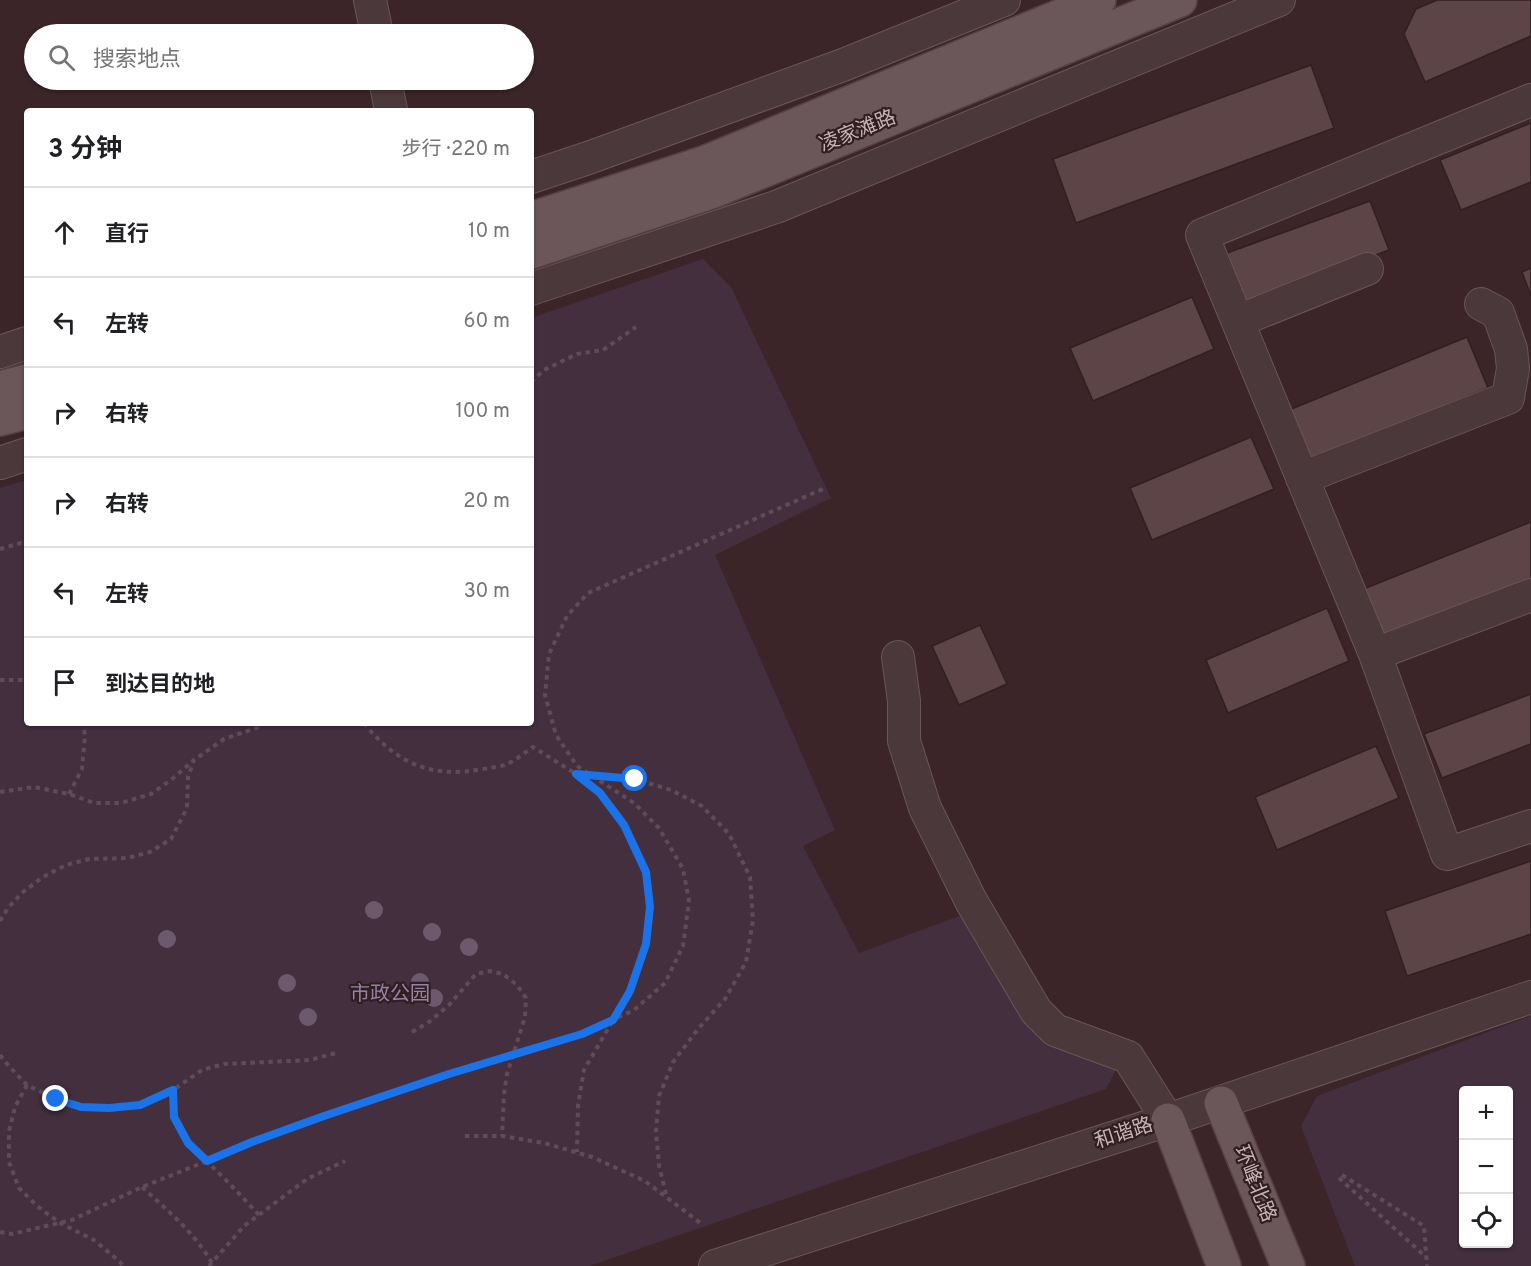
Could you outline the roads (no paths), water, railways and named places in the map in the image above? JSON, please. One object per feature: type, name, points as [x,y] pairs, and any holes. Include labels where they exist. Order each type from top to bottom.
[{"type":"main road","name":"凌家滩路","points":[[534,218],[704,163],[1099,0]]},
{"type":"main road","name":"凌家滩路","points":[[534,251],[714,191],[1180,0]]},
{"type":"main road","points":[[0,388],[24,382]]},
{"type":"main road","points":[[0,419],[24,413]]},
{"type":"main road","name":"环峰北路","points":[[1221,1103],[1288,1266]]},
{"type":"main road","points":[[1168,1120],[1224,1266]]},
{"type":"street","points":[[370,0],[375,24]]},
{"type":"street","points":[[534,176],[843,65],[1004,0]]},
{"type":"street","points":[[534,288],[776,207],[1280,0]]},
{"type":"street","points":[[387,90],[391,108]]},
{"type":"street","points":[[1531,100],[1202,235],[1375,654],[1447,854],[1531,826]]},
{"type":"street","points":[[1238,321],[1367,269]]},
{"type":"street","points":[[1302,478],[1508,398],[1513,368],[1511,349],[1498,313],[1481,304]]},
{"type":"street","points":[[0,352],[24,345]]},
{"type":"street","points":[[0,463],[24,455]]},
{"type":"street","points":[[1375,654],[1531,595]]},
{"type":"street","points":[[898,657],[904,701],[904,741],[925,808],[982,921],[1036,1011],[1055,1030],[1128,1057],[1168,1120]]},
{"type":"street","name":"和谐路","points":[[715,1266],[1221,1103],[1531,997]]},
{"type":"park label","name":"市政公园","points":[[390,995]]}]
